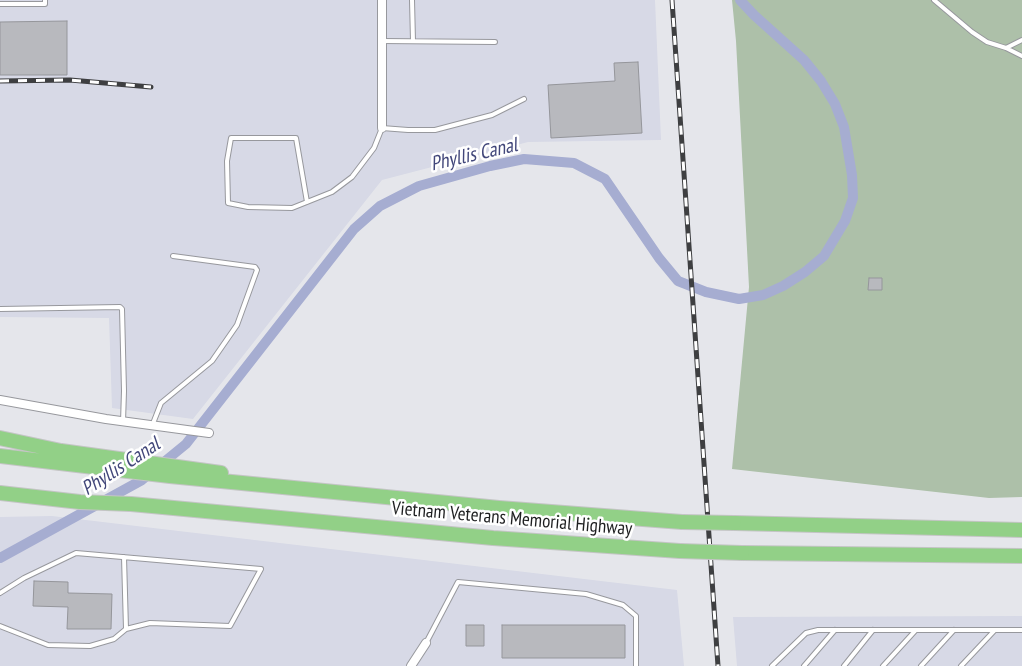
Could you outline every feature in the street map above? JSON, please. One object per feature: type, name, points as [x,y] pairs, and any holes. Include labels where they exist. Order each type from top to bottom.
[{"type":"highway","points":[[0,438],[61,451],[186,467],[331,492]]},
{"type":"highway","points":[[0,456],[170,476],[331,492]]},
{"type":"highway","name":"Vietnam Veterans Memorial Highway","points":[[0,492],[80,502],[132,504],[492,538],[680,550],[742,553],[1022,556]]},
{"type":"highway","name":"Vietnam Veterans Memorial Highway","points":[[331,492],[499,508],[682,522],[1022,530]]},
{"type":"highway","points":[[0,500],[80,502]]},
{"type":"street","points":[[382,0],[382,128]]},
{"type":"street","points":[[0,400],[123,422],[209,433]]},
{"type":"street","points":[[411,666],[426,643]]},
{"type":"lane","points":[[0,4],[45,4],[45,0]]},
{"type":"lane","points":[[412,0],[413,41]]},
{"type":"lane","points":[[934,0],[987,42],[1022,56]]},
{"type":"lane","points":[[1006,48],[1022,40]]},
{"type":"lane","points":[[382,41],[495,42]]},
{"type":"lane","points":[[307,202],[296,138],[231,138],[228,161],[228,204],[248,207],[292,208],[307,202],[332,192],[352,177],[374,148],[382,128],[435,130],[492,115],[524,99]]},
{"type":"lane","points":[[152,426],[161,403],[212,361],[236,326],[257,270],[255,267],[173,256]]},
{"type":"lane","points":[[0,309],[120,307],[122,309],[123,422]]},
{"type":"lane","points":[[0,593],[24,578],[76,553],[261,569],[230,626],[150,623],[126,629],[114,639],[90,646],[48,645],[0,626]]},
{"type":"lane","points":[[124,557],[126,629]]},
{"type":"lane","points":[[426,643],[458,582],[586,594],[623,605],[636,616],[636,666]]},
{"type":"lane","points":[[772,666],[806,633],[818,630],[1022,630]]},
{"type":"lane","points":[[804,666],[835,630]]},
{"type":"lane","points":[[844,666],[873,630]]},
{"type":"lane","points":[[883,666],[915,630]]},
{"type":"lane","points":[[921,666],[954,630]]},
{"type":"lane","points":[[961,666],[994,630]]},
{"type":"shaded area","points":[[0,0],[655,0],[661,140],[528,142],[382,180],[193,419],[112,408],[109,318],[0,317]]},
{"type":"shaded area","points":[[52,516],[677,590],[684,666],[0,666],[0,517]]},
{"type":"shaded area","points":[[1022,616],[1022,666],[737,666],[733,617]]},
{"type":"green space","points":[[732,0],[1022,0],[1022,497],[989,498],[732,469],[749,287],[736,41]]},
{"type":"building","points":[[67,21],[67,75],[0,75],[0,22]]},
{"type":"building","points":[[638,62],[642,133],[551,138],[548,85],[615,81],[614,63]]},
{"type":"building","points":[[869,278],[882,278],[882,290],[868,290]]},
{"type":"building","points":[[34,581],[68,582],[68,593],[112,594],[111,629],[67,629],[68,607],[33,606]]},
{"type":"building","points":[[466,625],[484,625],[484,646],[466,646]]},
{"type":"building","points":[[502,625],[625,625],[625,658],[502,658]]},
{"type":"waterway","name":"Phyllis Canal","points":[[0,558],[142,480],[186,444],[354,229],[380,206],[419,186],[490,166],[524,159],[574,163],[605,179],[659,258],[678,281],[706,292],[739,299],[763,295],[783,286],[805,272],[824,256],[845,221],[853,198],[852,175],[844,127],[835,104],[821,81],[804,60],[740,0]]},
{"type":"railway","points":[[672,0],[718,666]]},
{"type":"railway","points":[[0,81],[70,80],[151,87]]}]
